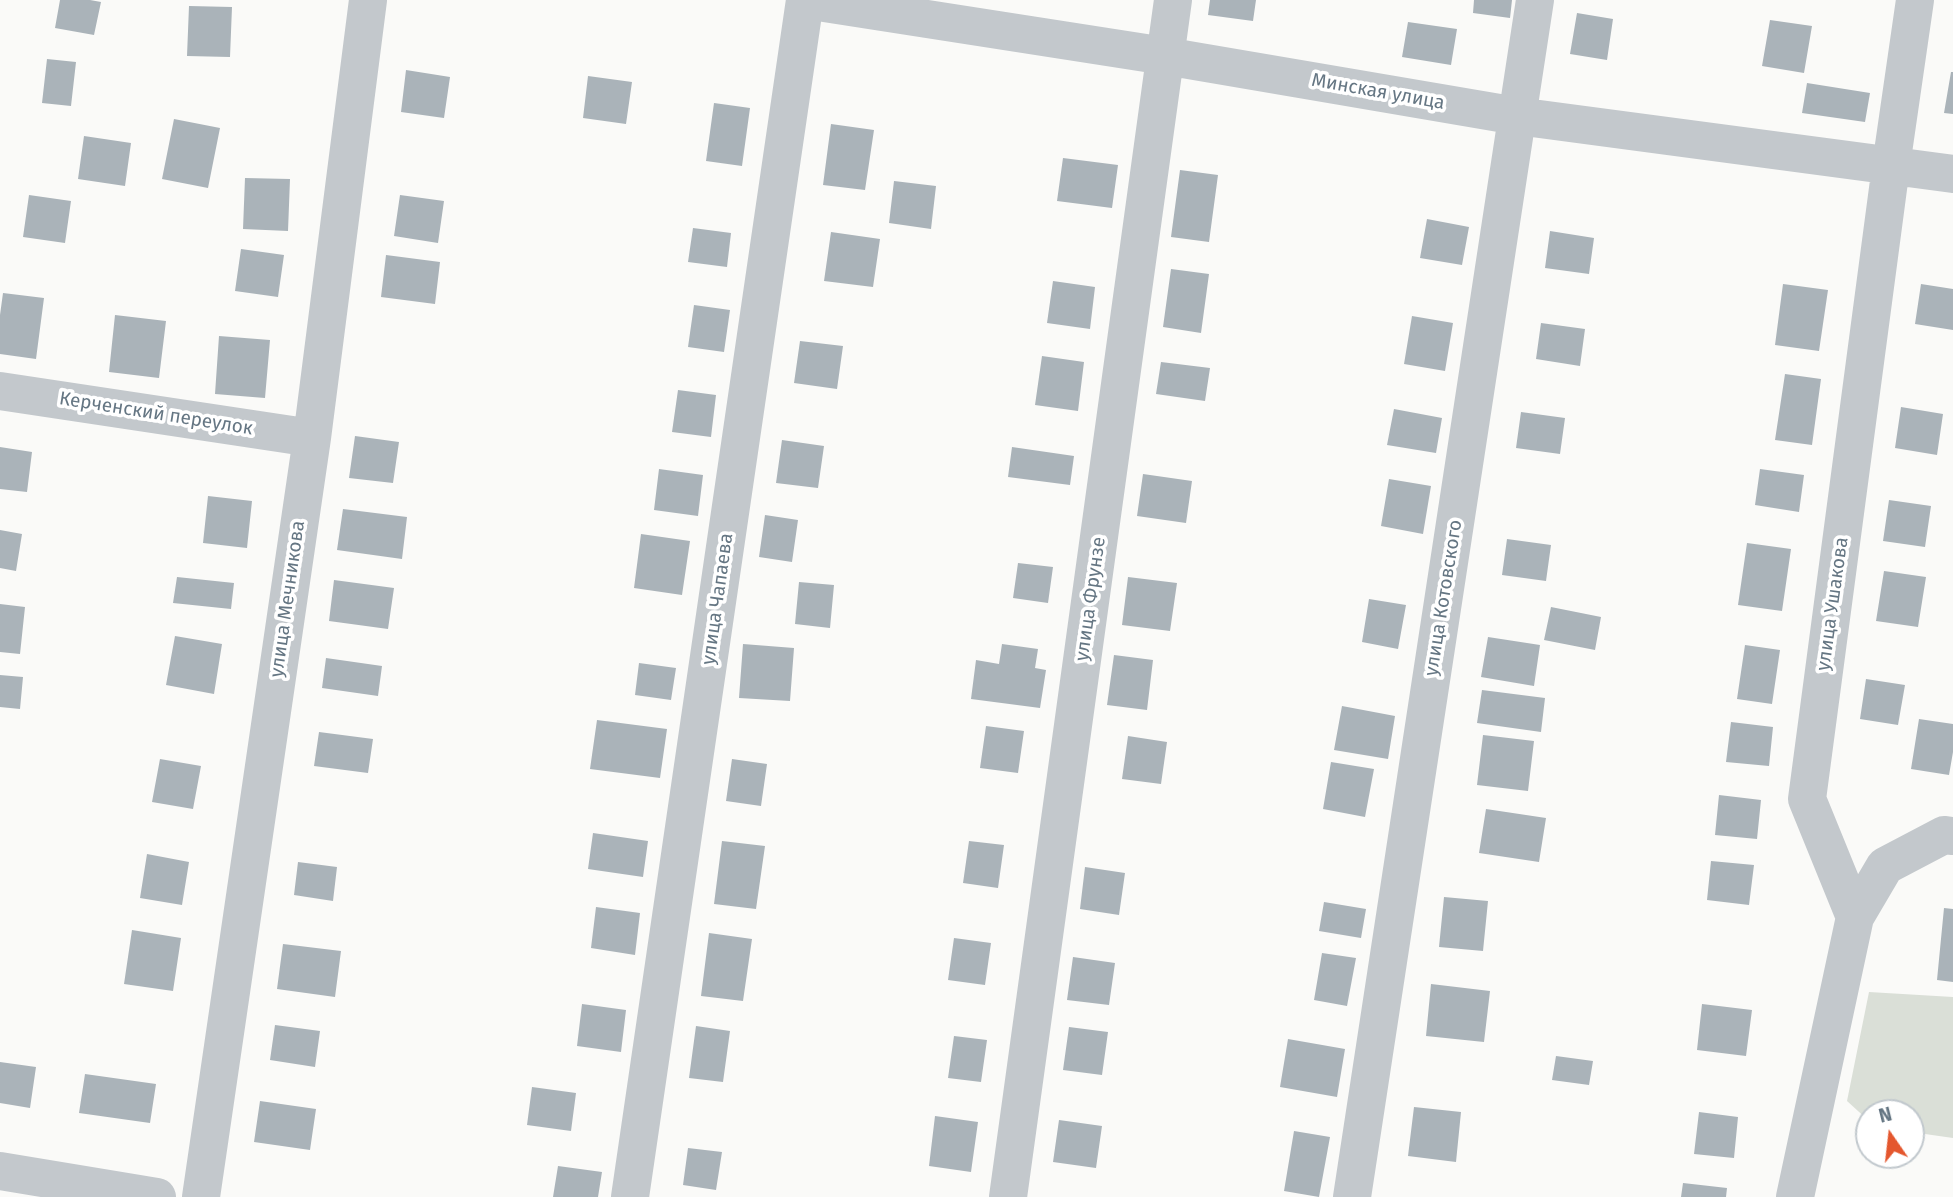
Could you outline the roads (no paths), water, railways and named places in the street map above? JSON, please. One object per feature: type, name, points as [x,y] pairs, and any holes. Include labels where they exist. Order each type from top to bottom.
[{"type":"street","name":"улица Мечникова","points":[[201,1197],[312,438],[368,0]]},
{"type":"street","name":"Минская улица","points":[[805,0],[1165,56],[1517,116],[1953,174]]},
{"type":"street","name":"улица Чапаева","points":[[630,1197],[805,0]]},
{"type":"street","name":"улица Фрунзе","points":[[1008,1197],[1173,0]]},
{"type":"street","name":"улица Котовского","points":[[1352,1197],[1535,0]]},
{"type":"street","name":"улица Ушакова","points":[[1855,917],[1807,799],[1915,0]]},
{"type":"street","name":"Керченский переулок","points":[[0,391],[312,438]]},
{"type":"street","points":[[1795,1197],[1855,917],[1885,866],[1944,835],[1953,836]]},
{"type":"street","points":[[0,1171],[157,1197]]}]
